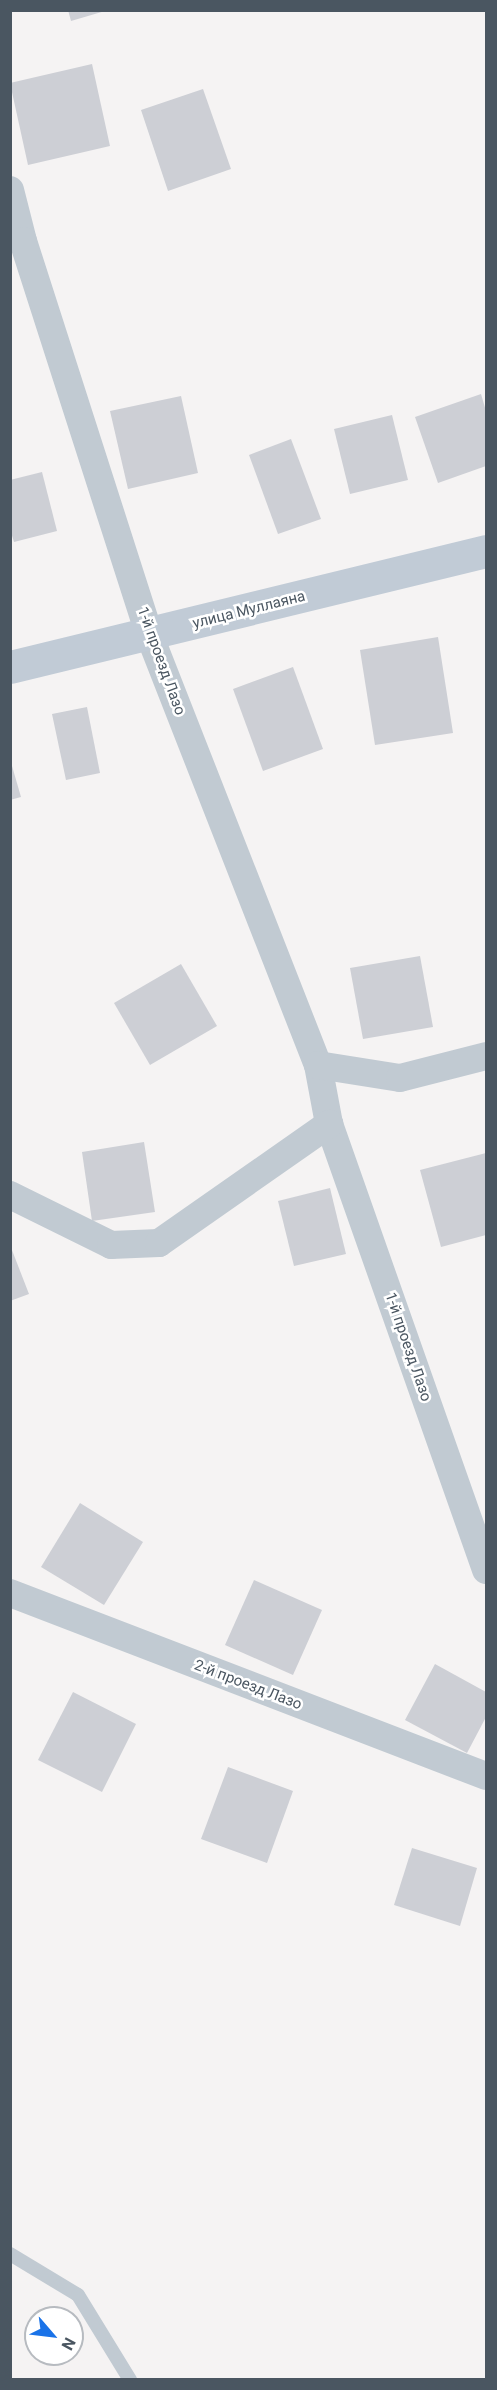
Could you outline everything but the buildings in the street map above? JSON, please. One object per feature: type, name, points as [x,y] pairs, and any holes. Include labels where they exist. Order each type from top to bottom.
[{"type":"main road","name":"улица Муллаяна","points":[[10,667],[486,551]]},
{"type":"street","name":"1-й проезд Лазо","points":[[10,190],[23,241],[149,634],[318,1065],[329,1124],[486,1570]]},
{"type":"street","points":[[318,1065],[400,1078],[486,1056]]},
{"type":"street","points":[[10,1195],[111,1245],[159,1243],[329,1124]]},
{"type":"street","name":"2-й проезд Лазо","points":[[10,1593],[486,1776]]},
{"type":"lane","points":[[10,2254],[78,2295],[129,2379]]}]
